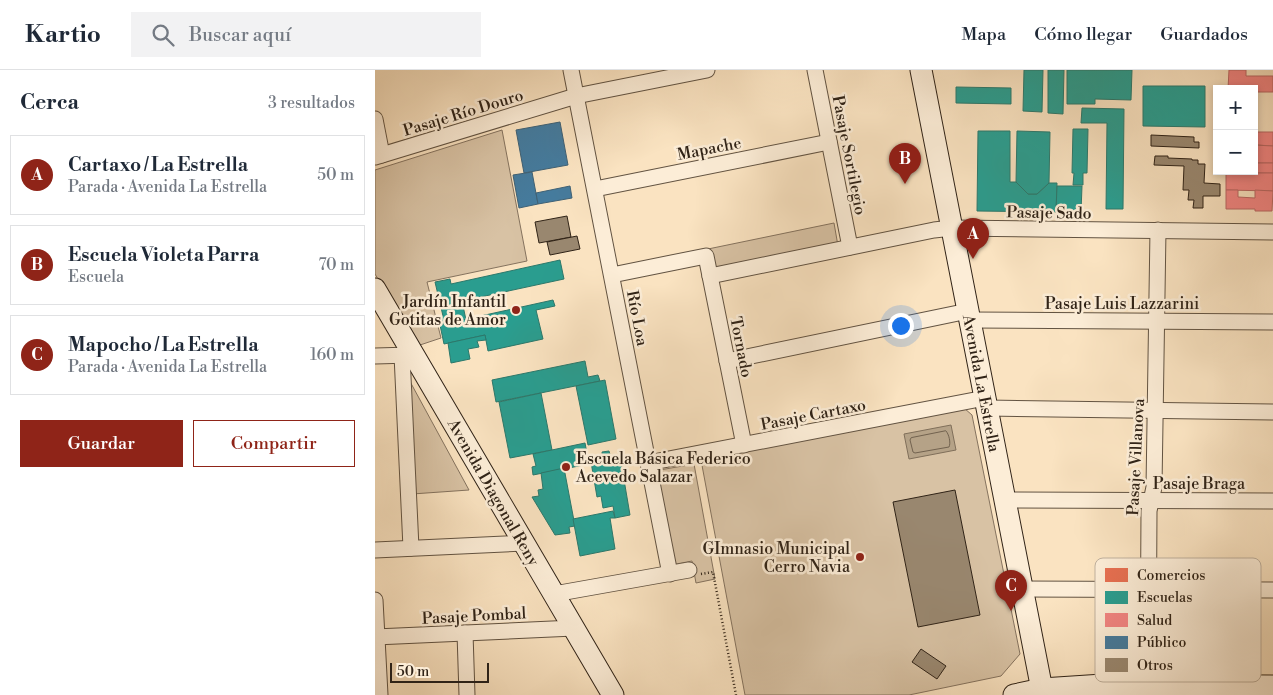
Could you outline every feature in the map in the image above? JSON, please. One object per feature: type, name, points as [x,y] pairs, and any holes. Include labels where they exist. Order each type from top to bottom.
[{"type":"main road","name":"Avenida La Estrella","points":[[921,70],[1042,692]]},
{"type":"main road","name":"Avenida Diagonal Reny","points":[[375,289],[407,355],[524,543],[613,695]]},
{"type":"main road","points":[[1014,695],[1103,685],[1273,686]]},
{"type":"street","name":"Río Loa","points":[[571,70],[670,574]]},
{"type":"street","name":"Pasaje Río Douro","points":[[378,156],[576,96],[707,70]]},
{"type":"street","name":"Pasaje Sortilegio","points":[[815,70],[850,247]]},
{"type":"street","points":[[375,119],[378,156]]},
{"type":"street","name":"Mapache","points":[[595,189],[829,142]]},
{"type":"street","name":"Pasaje Sado","points":[[710,276],[952,228],[1273,232]]},
{"type":"street","name":"Pasaje Villanova","points":[[1149,558],[1149,512],[1154,487],[1158,230]]},
{"type":"street","name":"Tornado","points":[[611,275],[706,256],[744,445]]},
{"type":"street","name":"Pasaje Luis Lazzarini","points":[[727,361],[969,315],[1157,321],[1273,322]]},
{"type":"street","points":[[375,356],[407,355],[411,548]]},
{"type":"street","name":"Pasaje Cartaxo","points":[[649,463],[986,403],[1155,410],[1273,412]]},
{"type":"street","name":"Pasaje Braga","points":[[1005,500],[1273,501]]},
{"type":"street","points":[[375,550],[524,543]]},
{"type":"street","points":[[554,594],[689,570]]},
{"type":"street","points":[[1022,589],[1095,590]]},
{"type":"street","points":[[375,600],[380,695]]},
{"type":"street","name":"Pasaje Pombal","points":[[376,637],[574,628]]},
{"type":"street","points":[[465,633],[467,695]]},
{"type":"path","points":[[689,570],[690,576],[713,572],[736,695]]},
{"type":"shaded area","points":[[502,130],[527,261],[427,282],[441,338],[417,346],[375,274],[375,170]]},
{"type":"shaded area","points":[[834,223],[838,246],[714,270],[708,249]]},
{"type":"shaded area","points":[[407,376],[469,490],[412,494]]},
{"type":"shaded area","name":"GImnasio Municipal Cerro Navia","points":[[964,408],[972,415],[1020,654],[1001,676],[909,695],[745,695],[701,460]]},
{"type":"shaded area","points":[[694,464],[715,579],[696,583],[692,561],[671,565],[654,471]]},
{"type":"water","points":[[951,425],[956,450],[909,459],[904,434]]},
{"type":"building: Escuelas","points":[[1024,70],[1043,70],[1042,112],[1023,111]]},
{"type":"building: Escuelas","points":[[1048,70],[1064,70],[1063,114],[1048,113]]},
{"type":"building: Escuelas","points":[[1067,70],[1132,70],[1131,100],[1095,99],[1095,104],[1067,104]]},
{"type":"building: Escuelas","points":[[1143,86],[1205,86],[1205,127],[1143,126]]},
{"type":"building: Escuelas","points":[[956,87],[1011,88],[1011,104],[956,103]]},
{"type":"building: Escuelas","points":[[1082,108],[1124,109],[1123,209],[1106,209],[1107,123],[1081,123]]},
{"type":"building: Escuelas","points":[[1073,129],[1088,129],[1087,173],[1083,173],[1083,185],[1073,185]]},
{"type":"building: Escuelas","points":[[978,131],[1010,131],[1010,182],[1016,182],[1028,194],[1037,194],[1049,183],[1057,183],[1056,212],[977,211]]},
{"type":"building: Escuelas","points":[[1017,131],[1050,132],[1049,183],[1037,194],[1028,194],[1016,182]]},
{"type":"building: Escuelas","points":[[1057,186],[1082,186],[1081,212],[1056,212]]},
{"type":"building: Escuelas","points":[[560,260],[564,279],[462,301],[466,320],[440,325],[438,317],[443,316],[435,282],[450,279],[451,284]]},
{"type":"building: Escuelas","points":[[553,300],[555,306],[536,310],[543,339],[488,351],[485,335],[444,344],[440,325]]},
{"type":"building: Escuelas","points":[[485,335],[486,340],[477,341],[479,347],[468,349],[470,359],[451,363],[448,343]]},
{"type":"building: Escuelas","points":[[585,361],[588,377],[598,375],[600,381],[496,402],[492,380]]},
{"type":"building: Escuelas","points":[[605,380],[616,439],[588,445],[576,386]]},
{"type":"building: Escuelas","points":[[541,393],[552,450],[510,458],[499,402]]},
{"type":"building: Escuelas","points":[[585,443],[589,464],[533,475],[532,467],[536,466],[533,454]]},
{"type":"building: Escuelas","points":[[609,451],[611,458],[620,456],[630,515],[615,518],[613,506],[603,508],[601,496],[597,497],[591,462],[603,460],[602,452]]},
{"type":"building: Escuelas","points":[[564,468],[575,526],[569,527],[570,533],[555,535],[532,497],[539,496],[538,490],[543,489],[541,473]]},
{"type":"building: Escuelas","points":[[613,511],[615,518],[610,518],[615,549],[580,556],[573,519]]},
{"type":"building: Salud","points":[[1229,70],[1246,70],[1246,76],[1273,76],[1273,92],[1258,92],[1258,85],[1228,85]]},
{"type":"building: Salud","points":[[1258,132],[1273,132],[1273,146],[1258,145]]},
{"type":"building: Salud","points":[[1258,145],[1273,146],[1273,163],[1258,163]]},
{"type":"building: Salud","points":[[1258,163],[1273,163],[1273,173],[1258,173]]},
{"type":"building: Salud","points":[[1273,173],[1273,191],[1226,190],[1226,175]]},
{"type":"building: Salud","points":[[1226,190],[1238,190],[1238,197],[1255,198],[1255,190],[1273,191],[1272,211],[1226,209]]},
{"type":"building: Público","points":[[560,122],[568,165],[524,173],[516,130]]},
{"type":"building: Público","points":[[532,172],[538,204],[519,208],[513,175]]},
{"type":"building: Público","points":[[570,186],[572,198],[538,204],[536,193]]},
{"type":"building: Otros","points":[[1151,135],[1194,137],[1194,142],[1199,142],[1199,148],[1151,146]]},
{"type":"building: Otros","points":[[1155,156],[1192,159],[1198,160],[1198,164],[1205,164],[1204,183],[1220,184],[1220,196],[1203,196],[1203,208],[1193,208],[1194,200],[1188,200],[1189,190],[1183,190],[1184,166],[1154,165]]},
{"type":"building: Otros","points":[[567,216],[571,237],[539,243],[535,222]]},
{"type":"building: Otros","points":[[577,236],[580,249],[550,255],[547,242]]},
{"type":"building: Otros","points":[[955,490],[980,615],[918,627],[893,502]]},
{"type":"building: Otros","points":[[921,649],[946,666],[937,679],[912,662]]},
{"type":"place","name":"Escuela Violeta Parra","points":[[905,184]]},
{"type":"place","name":"Cartaxo / La Estrella","points":[[973,259]]},
{"type":"place","name":"Jardín Infantil Gotitas de Amor","points":[[516,310]]},
{"type":"place","name":"Escuela Básica Federico Acevedo Salazar","points":[[566,467]]},
{"type":"place","name":"GImnasio Municipal Cerro Navia","points":[[860,557]]},
{"type":"place","name":"Mapocho / La Estrella","points":[[1011,611]]}]
